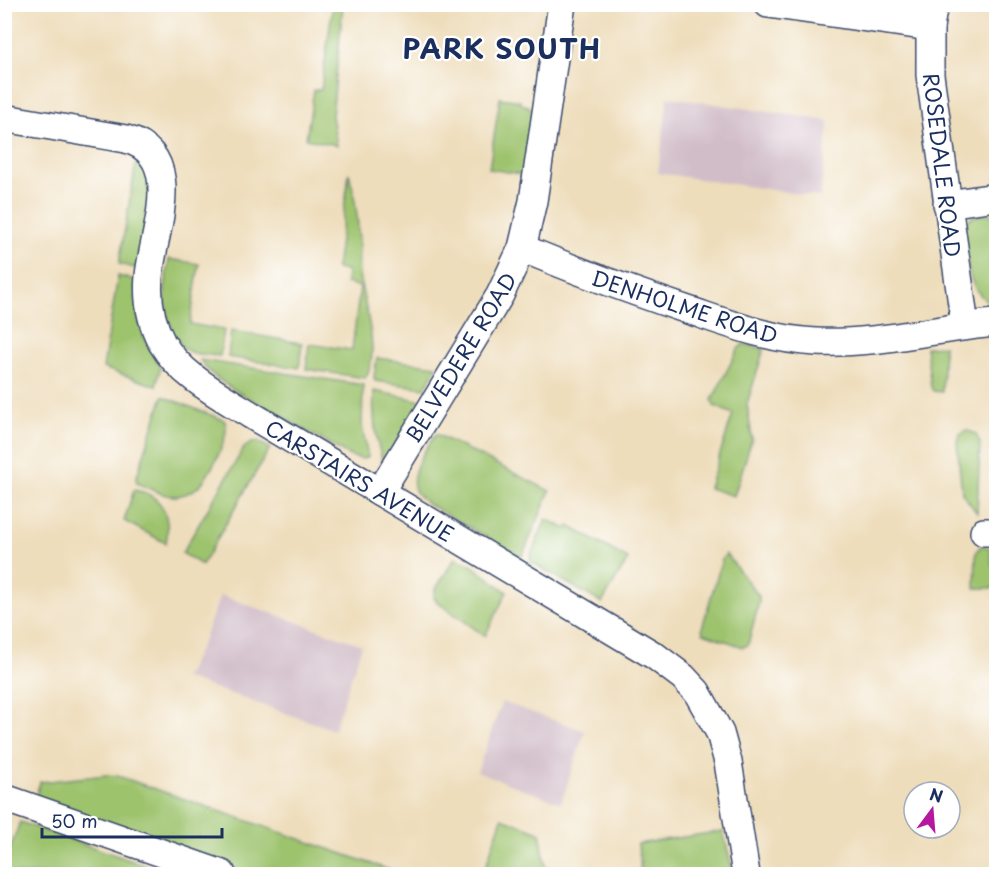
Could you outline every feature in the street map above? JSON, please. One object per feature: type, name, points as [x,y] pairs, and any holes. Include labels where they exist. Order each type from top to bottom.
[{"type":"street","name":"BELVEDERE ROAD","points":[[380,492],[496,303],[522,248],[533,201],[562,4]]},
{"type":"street","points":[[768,4],[932,16]]},
{"type":"street","name":"ROSEDALE ROAD","points":[[932,16],[930,75],[965,326]]},
{"type":"street","name":"CARSTAIRS AVENUE","points":[[4,118],[126,139],[143,145],[150,151],[156,159],[163,183],[149,290],[152,315],[162,344],[175,360],[211,390],[655,656],[683,677],[697,692],[720,733],[728,762],[746,874]]},
{"type":"street","points":[[947,204],[996,197]]},
{"type":"street","name":"DENHOLME ROAD","points":[[522,248],[669,304],[740,328],[784,339],[817,342],[855,340],[996,323]]},
{"type":"street","points":[[4,798],[222,874]]},
{"type":"shaded area","points":[[668,97],[829,121],[820,197],[658,173]]},
{"type":"shaded area","points":[[220,595],[362,645],[334,730],[185,678],[204,639]]},
{"type":"shaded area","points":[[502,702],[585,731],[561,803],[477,772]]},
{"type":"green space","points":[[333,4],[343,5],[332,116],[337,145],[306,139],[314,90],[321,90]]},
{"type":"green space","points":[[500,98],[520,101],[534,112],[526,175],[489,169]]},
{"type":"green space","points":[[137,157],[142,162],[152,183],[139,269],[119,264]]},
{"type":"green space","points":[[349,173],[358,225],[359,274],[372,342],[370,368],[365,378],[306,369],[309,344],[352,350],[360,287],[346,283],[347,271],[336,269]]},
{"type":"green space","points":[[996,214],[991,303],[982,297],[971,280],[964,226],[973,217]]},
{"type":"green space","points":[[169,259],[199,264],[190,324],[224,330],[220,356],[188,351],[182,347],[176,337],[168,318],[165,299]]},
{"type":"green space","points":[[118,276],[136,280],[135,292],[140,325],[161,366],[156,386],[103,368]]},
{"type":"green space","points":[[231,331],[302,343],[299,368],[228,357]]},
{"type":"green space","points":[[743,344],[764,349],[747,404],[752,439],[734,496],[709,488],[733,414],[714,406],[712,400],[738,349]]},
{"type":"green space","points":[[944,346],[942,392],[933,391],[926,347]]},
{"type":"green space","points":[[377,358],[437,366],[425,388],[375,381]]},
{"type":"green space","points":[[200,360],[363,385],[362,426],[368,457],[363,459],[350,456],[239,393],[213,375]]},
{"type":"green space","points":[[374,391],[423,401],[390,452],[382,460],[373,409]]},
{"type":"green space","points":[[163,396],[224,420],[226,426],[219,455],[203,482],[194,490],[177,496],[157,492],[137,483],[136,479]]},
{"type":"green space","points":[[966,430],[976,434],[980,443],[977,513],[962,493],[957,442],[959,435]]},
{"type":"green space","points":[[436,434],[550,491],[522,557],[426,503],[417,493],[414,485],[416,470]]},
{"type":"green space","points":[[258,442],[270,448],[202,565],[182,553],[244,448],[251,443]]},
{"type":"green space","points":[[134,490],[152,496],[163,508],[167,524],[166,543],[124,521]]},
{"type":"green space","points":[[546,519],[567,529],[569,526],[628,559],[602,603],[531,562],[530,557]]},
{"type":"green space","points":[[981,545],[990,548],[992,564],[996,564],[996,588],[975,588],[976,553]]},
{"type":"green space","points":[[726,554],[759,596],[748,645],[743,647],[703,633],[702,628],[722,559]]},
{"type":"green space","points":[[455,558],[471,565],[507,592],[485,636],[434,598],[435,590]]},
{"type":"green space","points":[[107,775],[118,776],[401,874],[249,874],[35,799],[40,782]]},
{"type":"green space","points":[[502,818],[540,832],[547,874],[483,874]]},
{"type":"green space","points":[[20,822],[170,874],[5,874],[9,852]]},
{"type":"green space","points":[[723,831],[732,867],[721,874],[641,874],[638,844]]},
{"type":"district","name":"PARK SOUTH","points":[[502,47]]}]
